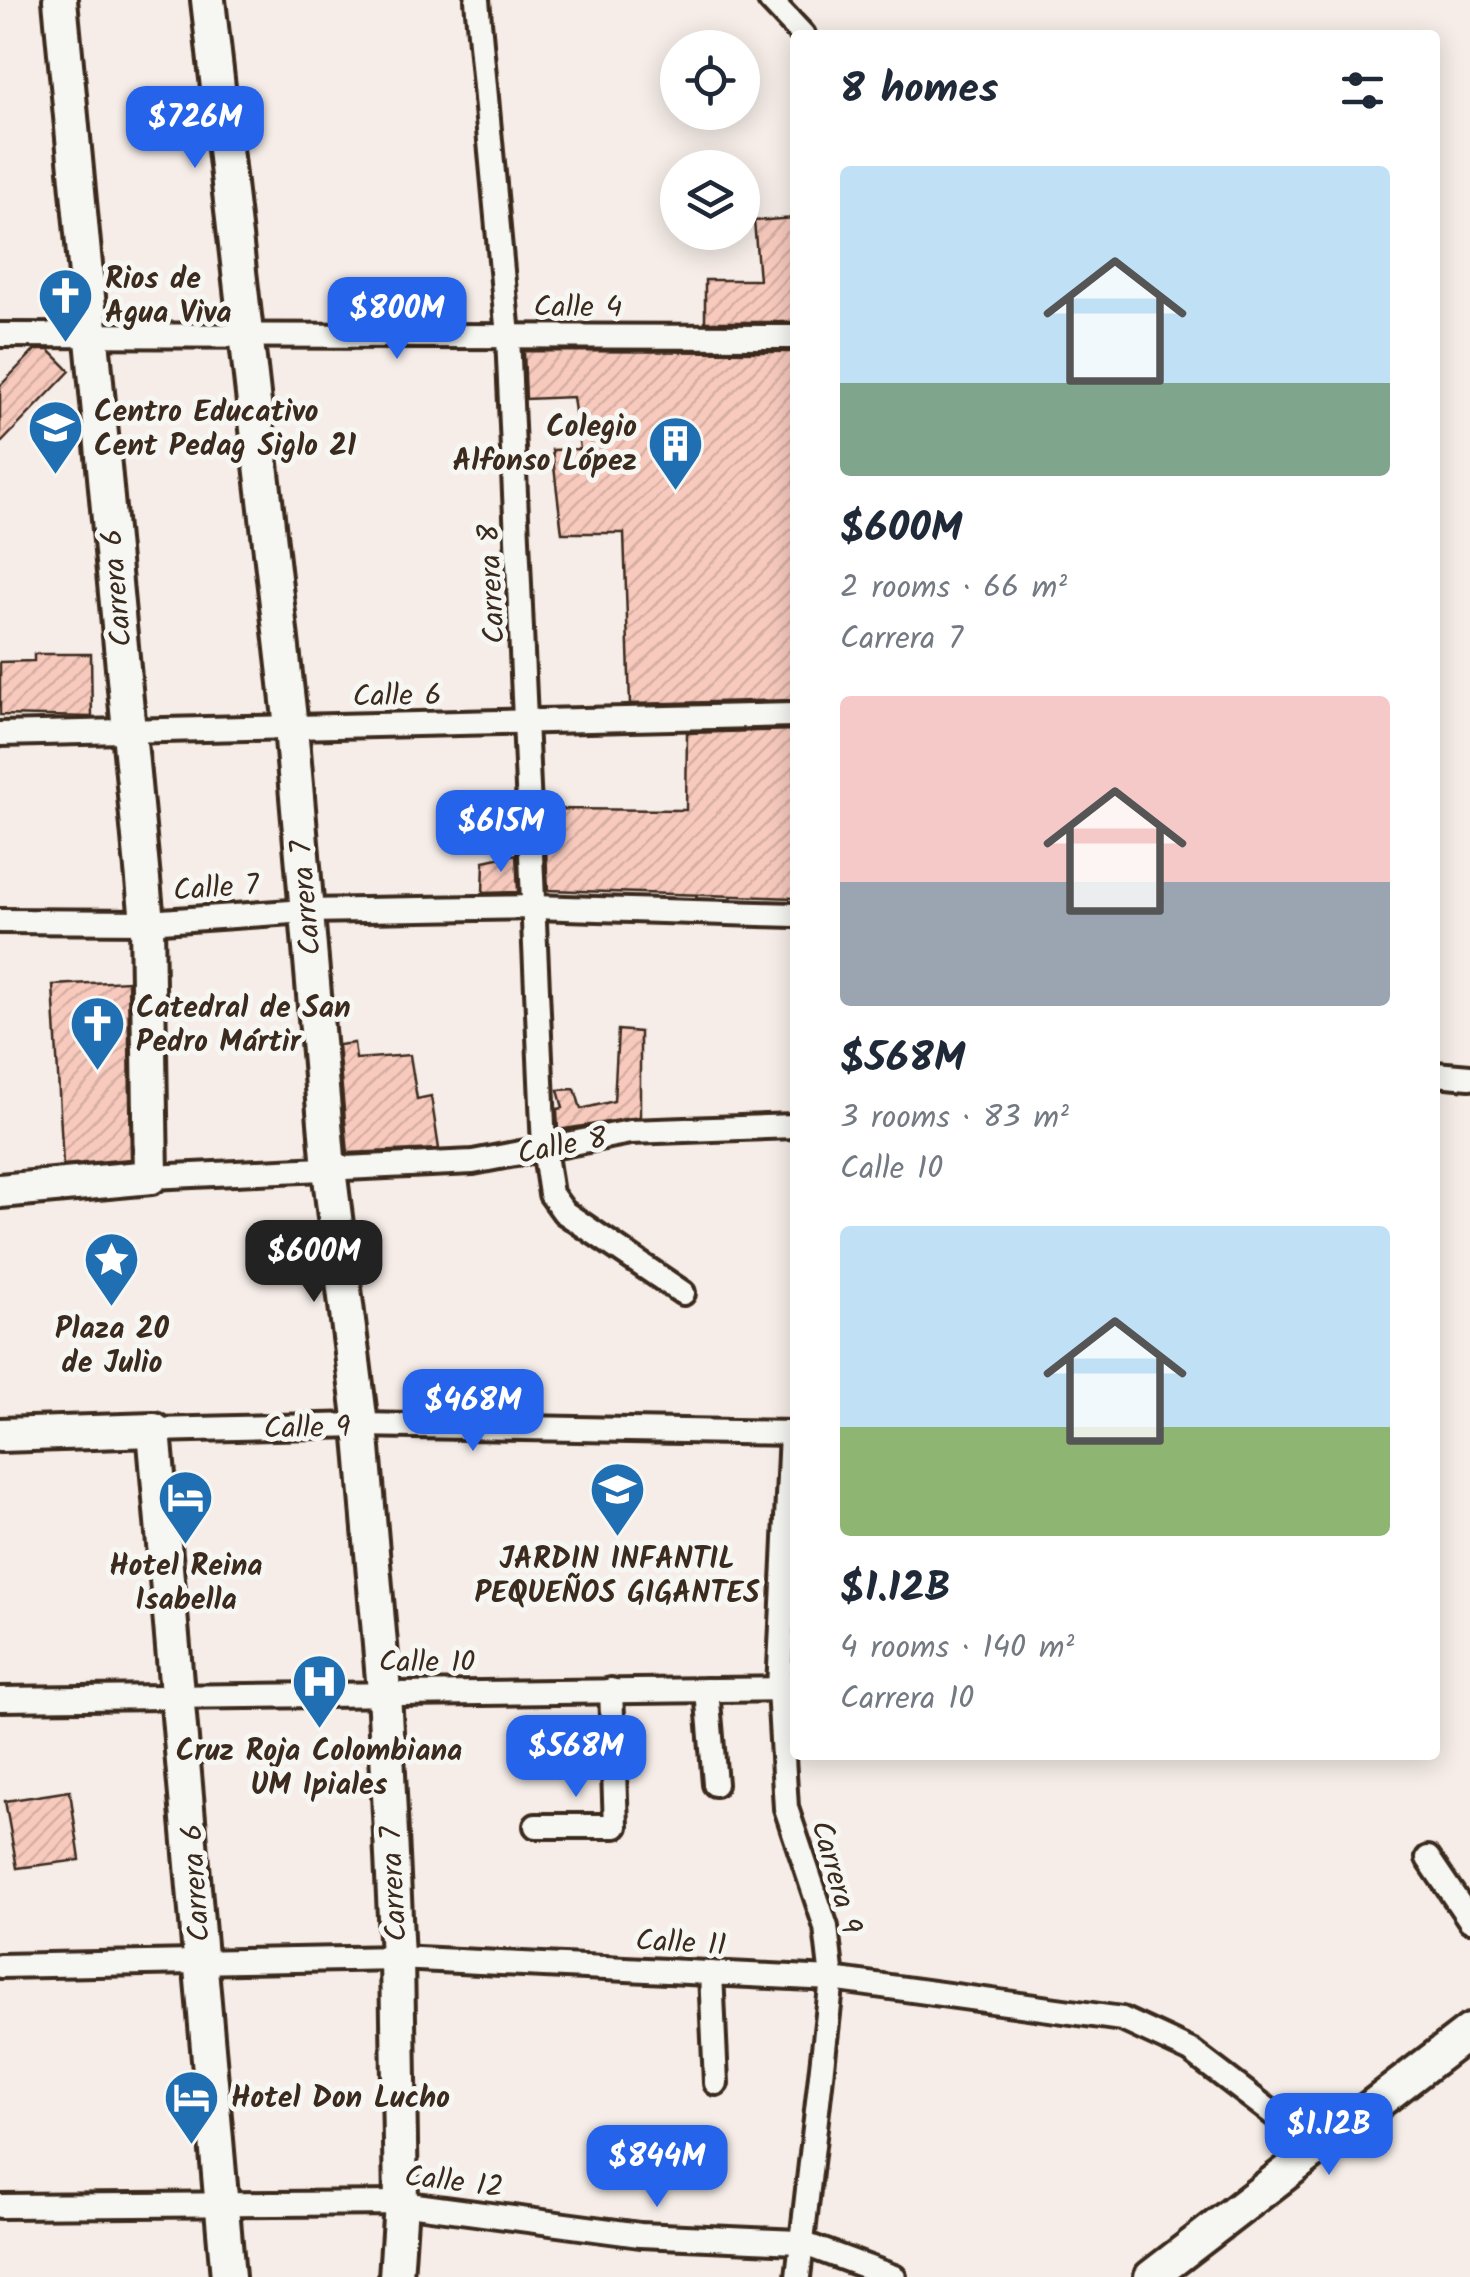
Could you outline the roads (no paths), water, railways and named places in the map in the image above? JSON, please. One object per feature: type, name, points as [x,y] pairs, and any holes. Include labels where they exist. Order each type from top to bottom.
[{"type":"main road","name":"Carrera 6","points":[[60,0],[147,922],[151,1178]]},
{"type":"main road","name":"Carrera 7","points":[[208,0],[290,727],[329,1169],[360,1426],[384,1691],[397,1958],[401,2203],[396,2277]]},
{"type":"main road","points":[[0,1191],[151,1178]]},
{"type":"main road","name":"Carrera 6","points":[[154,1430],[181,1696],[228,2277]]},
{"type":"main road","name":"Calle 9","points":[[0,1435],[154,1430]]},
{"type":"main road","points":[[1151,2277],[1470,2031]]},
{"type":"street","name":"Carrera 8","points":[[477,0],[508,336],[546,1158],[554,1203],[683,1293]]},
{"type":"street","points":[[770,0],[798,30]]},
{"type":"street","name":"Calle 4","points":[[0,335],[790,337]]},
{"type":"street","name":"Calle 6","points":[[0,734],[790,715]]},
{"type":"street","name":"Calle 7","points":[[0,921],[147,922],[306,911],[533,907],[790,914]]},
{"type":"street","points":[[1440,1074],[1470,1077]]},
{"type":"street","name":"Calle 8","points":[[151,1178],[546,1158],[630,1132],[790,1126]]},
{"type":"street","name":"Calle 9","points":[[154,1430],[360,1426],[790,1433]]},
{"type":"street","name":"Carrera 9","points":[[790,1561],[786,1808],[826,1927],[832,1980],[798,2277]]},
{"type":"street","name":"Calle 10","points":[[0,1699],[384,1691],[787,1689]]},
{"type":"street","points":[[536,1826],[616,1826],[611,1690]]},
{"type":"street","points":[[707,1690],[716,1784]]},
{"type":"street","points":[[1428,1858],[1469,1917]]},
{"type":"street","name":"Calle 11","points":[[0,1966],[397,1958],[832,1980],[1122,2019],[1191,2052],[1317,2147]]},
{"type":"street","points":[[710,1974],[716,2083]]},
{"type":"street","name":"Calle 12","points":[[0,2206],[222,2208],[401,2203],[640,2235],[799,2242],[894,2277]]},
{"type":"place","name":"Rios de Agua Viva","points":[[66,344]]},
{"type":"place","name":"Centro Educativo Cent Pedag Siglo 21","points":[[55,477]]},
{"type":"place","name":"Colegio Alfonso López","points":[[676,492]]},
{"type":"place","name":"Catedral de San Pedro Mártir","points":[[97,1073]]},
{"type":"place","name":"Plaza 20 de Julio","points":[[112,1309]]},
{"type":"place","name":"JARDIN INFANTIL PEQUEÑOS GIGANTES","points":[[617,1539]]},
{"type":"place","name":"Hotel Reina Isabella","points":[[186,1546]]},
{"type":"place","name":"Cruz Roja Colombiana UM Ipiales","points":[[319,1731]]},
{"type":"place","name":"Hotel Don Lucho","points":[[192,2146]]}]
